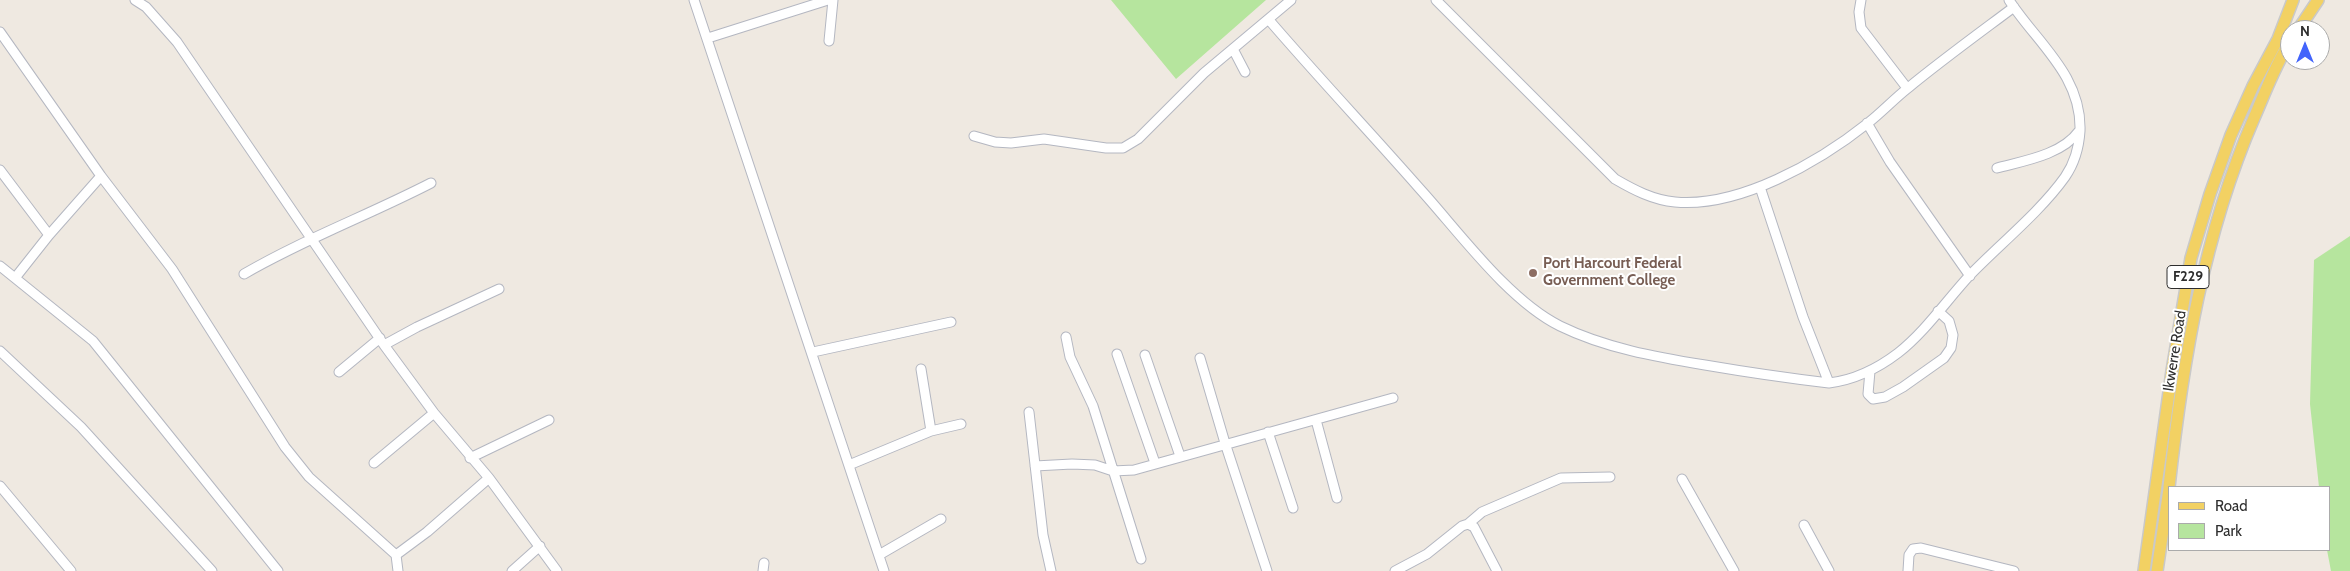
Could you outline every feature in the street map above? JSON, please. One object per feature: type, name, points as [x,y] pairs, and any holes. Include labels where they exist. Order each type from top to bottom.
[{"type":"main road","name":"Ikwerre Road","points":[[2144,571],[2172,371],[2191,258],[2210,194],[2231,136],[2253,86],[2278,39],[2293,0]]},
{"type":"main road","points":[[2305,20],[2318,0]]},
{"type":"main road","name":"Ikwerre Road","points":[[2169,486],[2190,334],[2210,240],[2238,155],[2262,98],[2280,62]]},
{"type":"main road","name":"Ikwerre Road","points":[[2157,571],[2168,495]]},
{"type":"street","points":[[135,0],[146,7],[177,42],[382,341],[434,413],[470,458],[489,478],[557,571]]},
{"type":"street","points":[[694,0],[884,571]]},
{"type":"street","points":[[708,38],[828,0]]},
{"type":"street","points":[[829,41],[833,0]]},
{"type":"street","points":[[974,136],[995,142],[1011,143],[1044,139],[1106,148],[1123,148],[1138,139],[1204,73],[1291,0]]},
{"type":"street","points":[[1269,20],[1504,282],[1529,307],[1566,328],[1613,347],[1686,362],[1829,383],[1845,381],[1870,371],[1897,354],[2066,177],[2078,147],[2080,129],[2078,110],[2067,79],[2047,47],[2011,3],[1907,88],[1867,124],[1802,167],[1760,187],[1699,202],[1675,202],[1654,198],[1615,179],[1436,0]]},
{"type":"street","points":[[1861,0],[1859,12],[1861,28],[1907,88]]},
{"type":"street","points":[[0,32],[101,176],[172,269],[285,447],[309,477],[396,555],[398,571]]},
{"type":"street","points":[[1233,49],[1245,72]]},
{"type":"street","points":[[1867,124],[1890,162],[1970,276]]},
{"type":"street","points":[[1996,168],[2059,148],[2074,138],[2080,129]]},
{"type":"street","points":[[0,170],[49,235]]},
{"type":"street","points":[[15,278],[49,235],[101,176]]},
{"type":"street","points":[[244,274],[282,252],[382,208],[431,183]]},
{"type":"street","points":[[1760,187],[1803,317],[1829,383]]},
{"type":"street","points":[[0,266],[94,341],[278,571]]},
{"type":"street","points":[[339,372],[382,341],[499,290]]},
{"type":"street","points":[[1870,371],[1868,394],[1872,399],[1886,397],[1944,358],[1951,348],[1953,335],[1950,322],[1938,311]]},
{"type":"street","points":[[812,352],[951,322]]},
{"type":"street","points":[[1066,337],[1070,357],[1093,406],[1141,559]]},
{"type":"street","points":[[0,351],[81,426],[212,571]]},
{"type":"street","points":[[1117,354],[1155,463]]},
{"type":"street","points":[[1145,356],[1180,456]]},
{"type":"street","points":[[1200,358],[1225,443],[1267,571]]},
{"type":"street","points":[[921,369],[932,431]]},
{"type":"street","points":[[1035,466],[1088,465],[1113,471],[1134,470],[1225,443],[1393,398]]},
{"type":"street","points":[[1029,412],[1043,535],[1051,571]]},
{"type":"street","points":[[374,463],[434,413]]},
{"type":"street","points":[[470,458],[549,420]]},
{"type":"street","points":[[1316,420],[1337,498]]},
{"type":"street","points":[[849,466],[932,431],[961,424]]},
{"type":"street","points":[[1268,432],[1293,508]]},
{"type":"street","points":[[1395,571],[1427,554],[1482,512],[1561,478],[1610,477]]},
{"type":"street","points":[[396,555],[427,532],[489,478]]},
{"type":"street","points":[[1682,479],[1734,571]]},
{"type":"street","points":[[0,486],[71,571]]},
{"type":"street","points":[[879,555],[941,519]]},
{"type":"street","points":[[1468,524],[1474,527],[1497,571]]},
{"type":"street","points":[[1804,525],[1829,571]]},
{"type":"street","points":[[512,571],[540,546]]},
{"type":"street","points":[[1908,571],[1909,555],[1913,550],[1921,548],[2013,571]]},
{"type":"green space","points":[[1111,0],[1266,0],[1176,79]]},
{"type":"green space","points":[[2350,236],[2350,571],[2331,571],[2327,551],[2330,551],[2330,486],[2319,486],[2310,404],[2314,260]]},
{"type":"place","name":"Port Harcourt Federal Government College","points":[[1533,273]]}]
